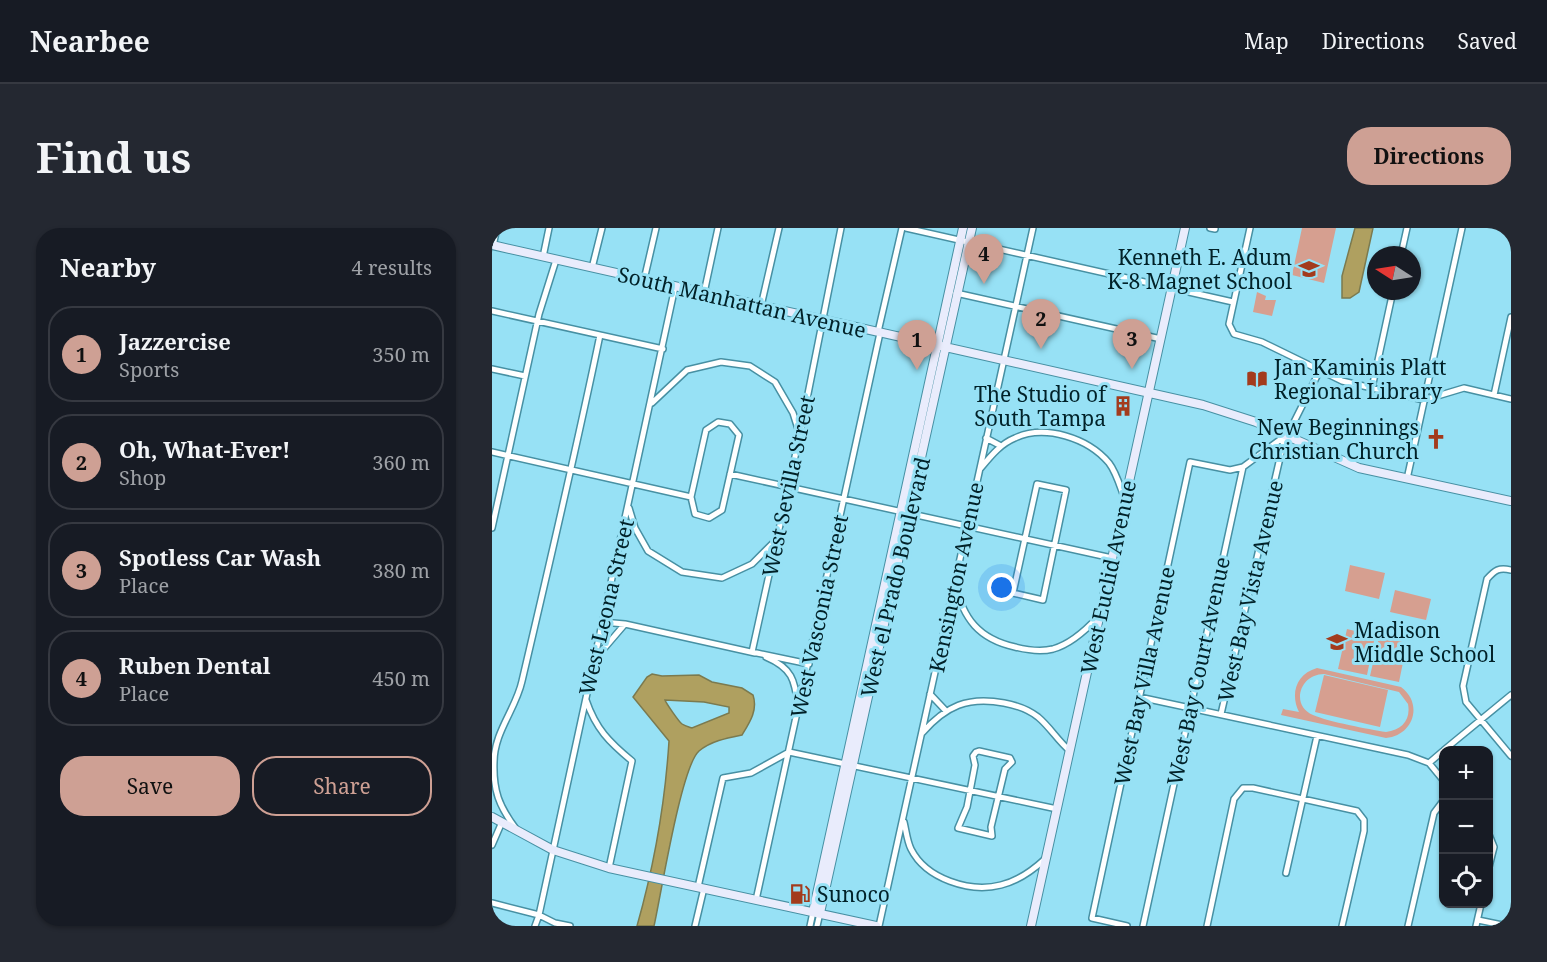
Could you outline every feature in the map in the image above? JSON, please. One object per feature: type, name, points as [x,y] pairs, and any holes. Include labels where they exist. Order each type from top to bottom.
[{"type":"street","points":[[492,245],[497,228]]},
{"type":"street","points":[[543,257],[549,228]]},
{"type":"street","points":[[592,268],[602,228]]},
{"type":"street","points":[[644,280],[656,228]]},
{"type":"street","points":[[704,293],[718,228]]},
{"type":"street","points":[[761,306],[778,228]]},
{"type":"street","name":"West Sevilla Street","points":[[752,652],[800,434],[841,228]]},
{"type":"street","points":[[904,228],[1233,302]]},
{"type":"street","name":"West Vasconia Street","points":[[756,900],[845,500],[879,332],[904,228]]},
{"type":"street","name":"West el Prado Boulevard","points":[[810,926],[816,913],[836,827],[942,347],[964,241],[963,228]]},
{"type":"street","name":"West el Prado Boulevard","points":[[964,241],[972,228]]},
{"type":"street","name":"Kensington Avenue","points":[[877,926],[897,847],[1033,228]]},
{"type":"street","name":"West Euclid Avenue","points":[[1031,926],[1185,228]]},
{"type":"street","points":[[1250,228],[1229,324],[1230,330],[1238,336],[1262,342],[1342,381],[1372,388],[1424,400],[1464,388],[1511,399]]},
{"type":"street","points":[[1403,246],[1407,228]]},
{"type":"street","points":[[1407,480],[1462,228]]},
{"type":"street","name":"South Manhattan Avenue","points":[[492,245],[1215,408],[1256,422],[1359,468],[1511,501]]},
{"type":"street","points":[[492,528],[537,321],[556,260]]},
{"type":"street","name":"West Leona Street","points":[[535,926],[675,287]]},
{"type":"street","points":[[953,292],[1161,339]]},
{"type":"street","points":[[1372,388],[1391,300]]},
{"type":"street","points":[[492,311],[663,349]]},
{"type":"street","points":[[1494,395],[1511,317]]},
{"type":"street","points":[[517,831],[496,797],[494,740],[520,689],[572,470],[600,335]]},
{"type":"street","points":[[651,404],[687,370],[721,362],[750,366],[775,382],[793,413],[800,434]]},
{"type":"street","points":[[492,369],[525,376]]},
{"type":"street","name":"West Bay Vista Avenue","points":[[1221,714],[1285,436],[1292,428],[1320,370]]},
{"type":"street","points":[[718,422],[730,424],[739,435],[722,510],[709,518],[695,514],[691,497],[706,430],[718,422]]},
{"type":"street","points":[[979,471],[1001,446],[1014,438],[1038,432],[1051,433],[1091,446],[1111,465],[1125,499]]},
{"type":"street","points":[[1243,467],[1285,436]]},
{"type":"street","points":[[986,438],[1001,446]]},
{"type":"street","points":[[492,452],[691,497]]},
{"type":"street","name":"West Bay Villa Avenue","points":[[1115,925],[1092,918],[1190,462],[1230,470],[1243,467]]},
{"type":"street","name":"West Bay Court Avenue","points":[[1143,926],[1243,467]]},
{"type":"street","points":[[730,474],[1112,558]]},
{"type":"street","points":[[1037,484],[1066,490],[1043,600],[1013,593],[1025,538],[1037,484]]},
{"type":"street","points":[[628,507],[635,528],[648,551],[682,572],[722,578],[752,564],[777,539]]},
{"type":"street","points":[[1511,570],[1495,569],[1487,579],[1463,686],[1466,702],[1511,756]]},
{"type":"street","points":[[955,582],[963,610],[981,633],[1006,645],[1039,650],[1053,649],[1068,643],[1086,630],[1099,616]]},
{"type":"street","points":[[948,612],[963,610]]},
{"type":"street","points":[[602,622],[625,624],[809,664]]},
{"type":"street","points":[[594,660],[625,624]]},
{"type":"street","points":[[752,652],[778,662],[795,681],[798,711]]},
{"type":"street","points":[[930,694],[946,711]]},
{"type":"street","points":[[1450,746],[1511,695]]},
{"type":"street","points":[[1139,697],[1408,755],[1428,764],[1439,776]]},
{"type":"street","points":[[585,699],[592,720],[610,743],[632,761],[609,868]]},
{"type":"street","points":[[921,735],[946,711],[965,702],[978,700],[1011,705],[1037,716],[1070,751]]},
{"type":"street","points":[[1286,873],[1317,736]]},
{"type":"street","points":[[695,926],[723,778],[751,773],[789,752],[1057,809]]},
{"type":"street","points":[[976,752],[1010,758],[1012,762],[1005,769],[999,797],[991,827],[992,837],[958,828],[965,814],[975,765],[973,756],[976,752]]},
{"type":"street","points":[[1428,764],[1439,755]]},
{"type":"street","points":[[1207,926],[1234,799],[1243,788],[1253,788],[1357,811],[1364,820],[1364,831],[1341,926]]},
{"type":"street","points":[[492,803],[496,797]]},
{"type":"street","points":[[1408,926],[1434,813],[1439,806]]},
{"type":"street","points":[[492,817],[553,850],[609,868],[877,926]]},
{"type":"street","points":[[903,817],[912,851],[922,864],[945,879],[978,887],[1004,885],[1031,871],[1045,859]]},
{"type":"street","points":[[492,845],[502,822]]},
{"type":"street","points":[[897,847],[912,851]]},
{"type":"street","points":[[492,903],[570,926]]},
{"type":"street","points":[[1480,908],[1477,923],[1508,926]]},
{"type":"street","name":"West el Prado Boulevard","points":[[816,913],[817,926]]},
{"type":"street","points":[[1115,925],[1127,926]]},
{"type":"shaded area","points":[[1302,228],[1336,228],[1324,283],[1292,275]]},
{"type":"shaded area","points":[[1355,228],[1373,228],[1369,246],[1367,246],[1359,292],[1350,298],[1342,298],[1342,276]]},
{"type":"shaded area","points":[[1257,292],[1266,296],[1265,300],[1276,300],[1272,316],[1253,312]]},
{"type":"shaded area","points":[[1350,565],[1385,573],[1379,599],[1345,591]]},
{"type":"shaded area","points":[[1395,590],[1431,599],[1426,620],[1390,612]]},
{"type":"shaded area","points":[[1347,629],[1375,636],[1367,675],[1338,669]]},
{"type":"shaded area","points":[[1379,637],[1407,643],[1399,682],[1370,676]]},
{"type":"shaded area","points":[[1317,668],[1401,687],[1412,702],[1412,718],[1409,725],[1403,732],[1386,738],[1281,715],[1283,709],[1299,712],[1295,692],[1300,680]],"holes":[[[1324,674],[1399,692],[1408,704],[1407,719],[1397,729],[1386,732],[1320,718],[1306,710],[1300,698],[1304,684],[1316,675]]]},
{"type":"shaded area","points":[[652,674],[699,675],[712,682],[742,688],[753,695],[755,706],[742,735],[709,745],[699,751],[692,762],[679,805],[654,926],[637,926],[658,835],[669,741],[633,697],[647,677]],"holes":[[[665,700],[704,702],[729,707],[729,713],[692,728],[680,723]]]},
{"type":"shaded area","points":[[1324,675],[1388,690],[1380,727],[1315,712]]},
{"type":"place","name":"Kenneth E. Adum K-8 Magnet School","points":[[1309,269]]},
{"type":"place","name":"Ruben Dental","points":[[984,284]]},
{"type":"place","name":"Oh, What-Ever!","points":[[1041,349]]},
{"type":"place","name":"Spotless Car Wash","points":[[1132,369]]},
{"type":"place","name":"Jazzercise","points":[[917,370]]},
{"type":"place","name":"Jan Kaminis Platt Regional Library","points":[[1257,379]]},
{"type":"place","name":"The Studio of South Tampa","points":[[1123,406]]},
{"type":"place","name":"New Beginnings Christian Church","points":[[1436,439]]},
{"type":"place","name":"Madison Middle School","points":[[1337,642]]},
{"type":"place","name":"Sunoco","points":[[800,894]]}]
